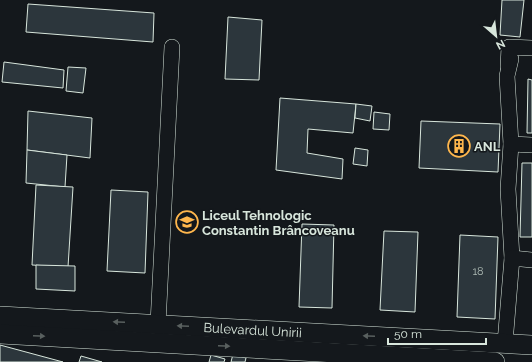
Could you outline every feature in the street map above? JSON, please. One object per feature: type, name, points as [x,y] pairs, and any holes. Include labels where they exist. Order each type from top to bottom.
[{"type":"main road","name":"Bulevardul Unirii","points":[[0,316],[532,345]]},
{"type":"main road","name":"Bulevardul Unirii","points":[[0,334],[495,362]]},
{"type":"main road","points":[[504,362],[505,343]]},
{"type":"street","points":[[158,324],[172,47]]},
{"type":"street","points":[[505,343],[512,258],[508,189],[511,144],[507,76],[509,47],[532,48]]},
{"type":"street","points":[[507,76],[511,59]]},
{"type":"street","points":[[511,144],[532,145]]},
{"type":"street","points":[[512,258],[532,260]]},
{"type":"building","points":[[502,0],[524,0],[520,37],[500,35]]},
{"type":"building","points":[[28,4],[154,13],[153,42],[26,32]]},
{"type":"building","points":[[228,17],[262,20],[259,80],[225,79]]},
{"type":"building","points":[[4,62],[64,70],[63,88],[2,82]]},
{"type":"building","points":[[68,67],[86,68],[83,93],[66,91]]},
{"type":"building","points":[[528,79],[532,80],[532,133],[527,133]]},
{"type":"building","points":[[280,98],[356,104],[353,133],[308,129],[307,153],[343,159],[342,179],[276,170]]},
{"type":"building","points":[[356,104],[372,106],[370,121],[355,118]]},
{"type":"building","points":[[28,111],[92,118],[90,158],[27,150]]},
{"type":"building","points":[[374,112],[390,114],[389,130],[373,129]]},
{"type":"building","name":"ANL","points":[[421,121],[500,124],[498,172],[419,168]]},
{"type":"building","points":[[355,148],[368,150],[367,166],[353,164]]},
{"type":"building","points":[[27,150],[67,155],[65,187],[26,183]]},
{"type":"building","points":[[522,163],[532,163],[532,237],[520,237]]},
{"type":"building","points":[[36,185],[73,187],[68,267],[32,265]]},
{"type":"building","points":[[111,190],[148,192],[145,273],[107,271]]},
{"type":"building","points":[[302,224],[334,225],[332,308],[299,307]]},
{"type":"building","points":[[384,231],[418,232],[415,312],[380,310]]},
{"type":"building","points":[[460,235],[498,237],[495,319],[457,317]]},
{"type":"building","points":[[36,265],[75,266],[75,291],[36,289]]},
{"type":"building","points":[[0,345],[63,362],[0,362]]},
{"type":"building","points":[[233,354],[246,358],[245,362],[231,362]]},
{"type":"building","points":[[211,355],[225,359],[224,362],[209,362]]},
{"type":"building","points":[[81,356],[102,362],[79,362]]},
{"type":"place","name":"ANL","points":[[459,146]]},
{"type":"place","name":"Liceul Tehnologic Constantin Brâncoveanu","points":[[187,222]]}]
